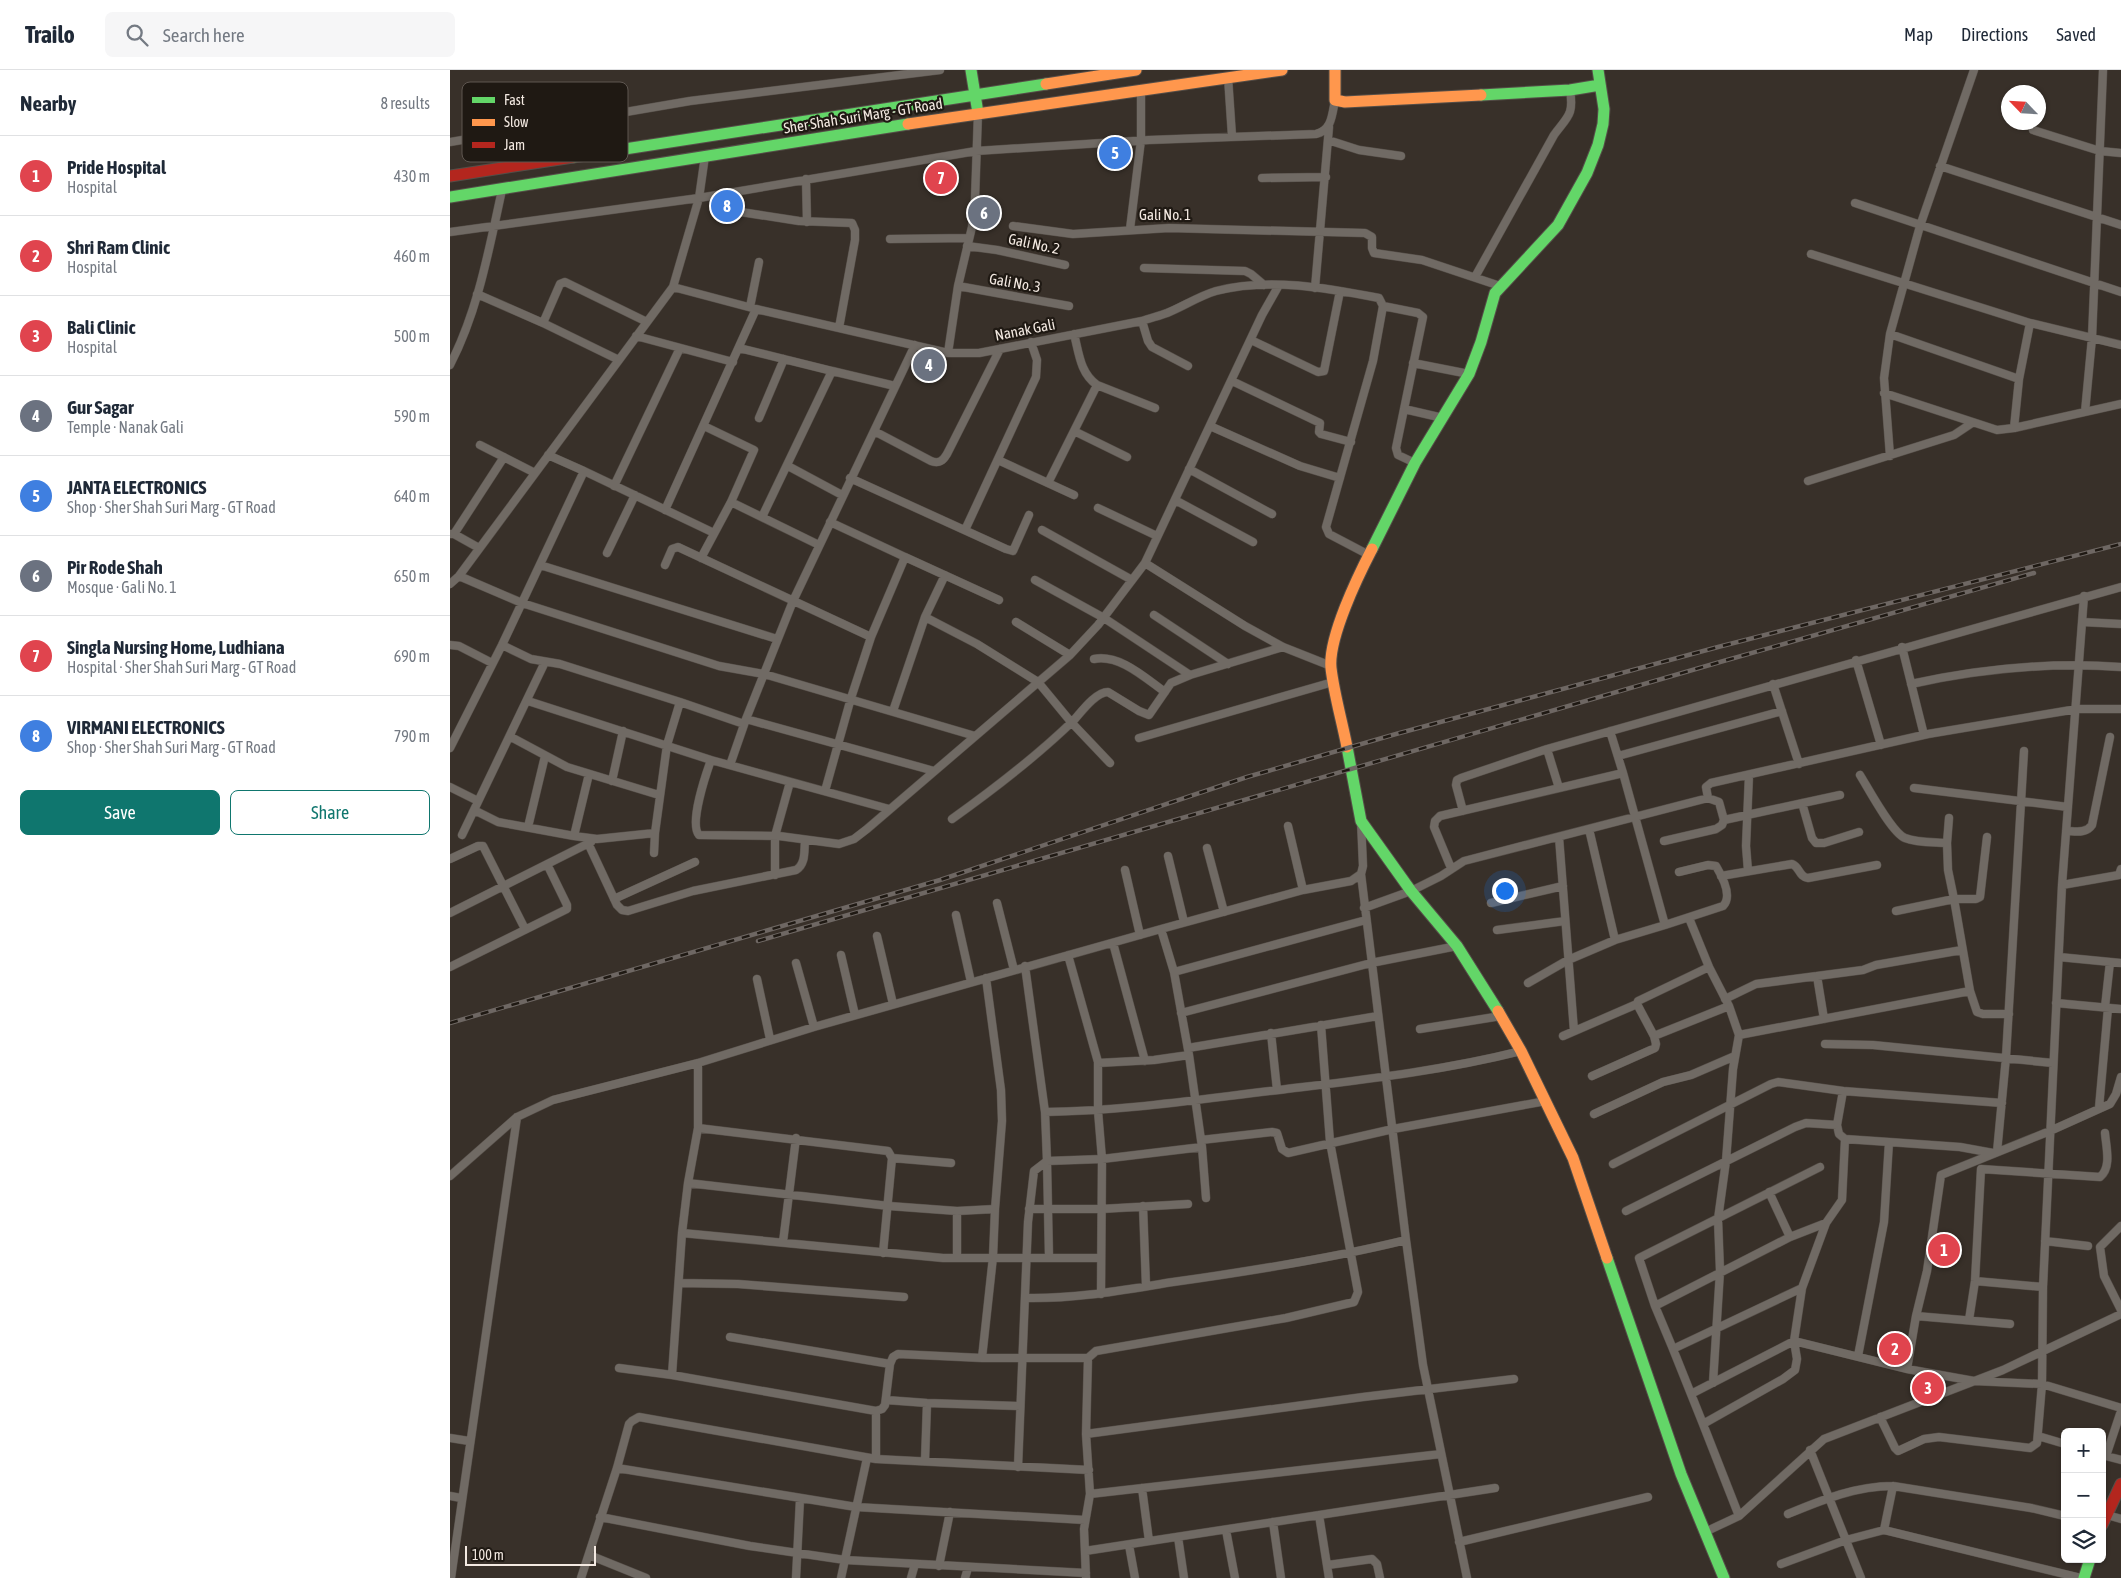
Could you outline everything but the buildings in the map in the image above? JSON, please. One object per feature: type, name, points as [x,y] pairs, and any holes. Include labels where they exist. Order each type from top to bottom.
[{"type":"street","points":[[628,112],[690,101],[940,70]]},
{"type":"street","points":[[948,353],[958,286],[976,199],[978,113],[971,70]]},
{"type":"street","name":"Sher Shah Suri Marg - GT Road","points":[[628,148],[1136,70]]},
{"type":"street","name":"Sher Shah Suri Marg - GT Road","points":[[450,197],[978,113],[1282,70]]},
{"type":"street","points":[[1315,288],[1329,127],[1336,100],[1333,92],[1335,70]]},
{"type":"street","points":[[1467,1578],[1428,1390],[1406,1240],[1364,908],[1361,874],[1363,866],[1361,821],[1331,666],[1335,641],[1350,597],[1369,554],[1415,463],[1469,374],[1481,342],[1492,299],[1500,286],[1558,225],[1587,174],[1598,146],[1603,124],[1604,109],[1598,70]]},
{"type":"street","points":[[1890,456],[1884,393],[1884,368],[1890,334],[1920,226],[1974,70]]},
{"type":"street","points":[[2085,412],[2092,338],[2103,70]]},
{"type":"street","points":[[1228,77],[1232,136]]},
{"type":"street","points":[[1336,100],[1345,102],[1570,90],[1600,85]]},
{"type":"street","points":[[1130,229],[1140,140],[1141,89]]},
{"type":"street","points":[[1500,286],[1475,277],[1554,135],[1570,114],[1572,106],[1570,90]]},
{"type":"street","points":[[450,232],[699,198],[976,150],[1140,140],[1316,134],[1329,127]]},
{"type":"street","points":[[2033,130],[2100,151],[2121,153]]},
{"type":"street","points":[[1328,140],[1358,150],[1401,156]]},
{"type":"street","points":[[450,584],[459,576],[673,287],[699,198],[705,156]]},
{"type":"street","name":"Sher Shah Suri Marg - GT Road","points":[[450,176],[541,162]]},
{"type":"street","points":[[1940,166],[2121,225]]},
{"type":"street","points":[[1262,178],[1326,177]]},
{"type":"street","points":[[806,179],[807,222]]},
{"type":"street","points":[[450,366],[466,332],[502,190]]},
{"type":"street","points":[[1855,204],[2121,292]]},
{"type":"street","points":[[728,210],[807,222],[849,222],[854,225],[854,240],[838,328]]},
{"type":"street","name":"Gali No. 1","points":[[1012,226],[1073,234],[1130,229],[1174,228],[1369,234],[1373,239],[1372,248],[1374,253],[1415,258],[1475,277]]},
{"type":"street","name":"Gali No. 2","points":[[890,239],[968,242],[1065,265]]},
{"type":"street","points":[[1812,254],[2030,323],[2121,345]]},
{"type":"street","points":[[665,510],[739,348],[753,308],[760,262]]},
{"type":"street","points":[[1144,268],[1236,270],[1251,274],[1264,285]]},
{"type":"street","points":[[543,323],[560,284],[564,282],[647,322]]},
{"type":"street","points":[[711,760],[695,825],[697,832],[702,836],[775,836],[839,844],[860,835],[1070,655],[1104,618],[1145,563],[1189,468],[1279,285]]},
{"type":"street","name":"Nanak Gali","points":[[673,287],[753,308],[948,353],[979,353],[1142,321],[1168,313],[1215,291],[1233,287],[1279,285],[1340,291],[1379,298],[1383,306]]},
{"type":"street","name":"Gali No. 3","points":[[958,286],[1069,306]]},
{"type":"street","points":[[1251,340],[1318,372],[1324,371],[1340,291]]},
{"type":"street","points":[[477,294],[543,323],[619,360]]},
{"type":"street","points":[[1369,554],[1329,534],[1326,531],[1326,523],[1351,442],[1373,360],[1383,306],[1418,313],[1423,317],[1396,453],[1402,458],[1415,463]]},
{"type":"street","points":[[1142,321],[1148,341],[1152,347],[1188,366]]},
{"type":"street","points":[[2014,428],[2019,380],[2030,323]]},
{"type":"street","points":[[1074,334],[1084,372],[1097,385],[1154,408]]},
{"type":"street","points":[[1890,334],[2019,380]]},
{"type":"street","points":[[636,336],[733,362]]},
{"type":"street","points":[[964,530],[1036,377],[1037,360],[1031,342]]},
{"type":"street","points":[[730,765],[745,721],[793,601],[915,345]]},
{"type":"street","points":[[614,486],[680,348]]},
{"type":"street","points":[[739,348],[895,386]]},
{"type":"street","points":[[874,431],[935,463],[942,461],[1000,349]]},
{"type":"street","points":[[759,418],[784,359]]},
{"type":"street","points":[[1413,363],[1469,374]]},
{"type":"street","points":[[762,517],[832,371]]},
{"type":"street","points":[[1232,381],[1320,423],[1319,432],[1321,434],[1351,442]]},
{"type":"street","points":[[1048,483],[1097,385]]},
{"type":"street","points":[[1884,393],[1997,430],[2014,428],[2121,404]]},
{"type":"street","points":[[1404,408],[1443,418]]},
{"type":"street","points":[[1808,480],[1954,435],[1972,423]]},
{"type":"street","points":[[701,558],[731,502],[754,450],[704,426]]},
{"type":"street","points":[[1210,426],[1300,466],[1340,478]]},
{"type":"street","points":[[1074,431],[1127,457]]},
{"type":"street","points":[[480,445],[535,473]]},
{"type":"street","points":[[548,455],[714,533]]},
{"type":"street","points":[[479,548],[452,534],[504,457]]},
{"type":"street","points":[[998,460],[1074,494]]},
{"type":"street","points":[[788,466],[842,495]]},
{"type":"street","points":[[1189,468],[1272,514]]},
{"type":"street","points":[[450,748],[502,645],[584,472]]},
{"type":"street","points":[[850,478],[1013,551],[1029,515]]},
{"type":"street","points":[[607,553],[635,495]]},
{"type":"street","points":[[1174,500],[1253,542]]},
{"type":"street","points":[[731,502],[819,545]]},
{"type":"street","points":[[1098,508],[1157,536]]},
{"type":"street","points":[[830,522],[999,600]]},
{"type":"street","points":[[1042,530],[1132,580]]},
{"type":"street","points":[[665,565],[672,549],[675,547],[871,637]]},
{"type":"street","points":[[825,791],[850,698],[871,637],[906,557]]},
{"type":"street","points":[[1145,563],[1283,648],[1331,666]]},
{"type":"street","points":[[540,564],[777,639]]},
{"type":"street","points":[[893,711],[925,617],[945,575]]},
{"type":"street","points":[[459,576],[522,603],[719,666],[764,674],[975,736]]},
{"type":"street","points":[[1035,580],[1104,618],[1190,674]]},
{"type":"street","points":[[1463,811],[1456,785],[1457,780],[1547,749],[1856,660],[2121,587]]},
{"type":"street","points":[[1880,1418],[1898,1451],[1924,1439],[1939,1438],[2030,1448],[2035,1446],[2038,1436],[2042,1384],[2043,1287],[2062,885],[2077,709],[2084,596]]},
{"type":"street","points":[[1154,615],[1228,664]]},
{"type":"street","points":[[925,617],[977,644],[1038,682],[1110,763]]},
{"type":"street","points":[[1016,622],[1070,655]]},
{"type":"street","points":[[2082,622],[2121,624]]},
{"type":"street","points":[[502,645],[531,659],[560,664],[745,721],[934,771]]},
{"type":"street","points":[[450,646],[459,646],[492,662]]},
{"type":"street","points":[[952,819],[988,794],[1104,692],[1108,692],[1139,711],[1150,715],[1171,683],[1190,674],[1283,648]]},
{"type":"street","points":[[1902,648],[1924,735]]},
{"type":"street","points":[[1094,659],[1114,660],[1165,692]]},
{"type":"street","points":[[1856,660],[1881,745]]},
{"type":"street","points":[[462,835],[511,737],[545,662]]},
{"type":"street","points":[[1911,684],[1958,674],[2079,664],[2121,667]]},
{"type":"street","points":[[1139,738],[1333,682]]},
{"type":"street","points":[[1773,684],[1799,764]]},
{"type":"street","points":[[528,701],[667,744],[711,760],[889,809]]},
{"type":"street","points":[[654,853],[659,795],[667,744],[680,702]]},
{"type":"street","points":[[1708,798],[1706,788],[1708,785],[1924,735],[2077,709],[2121,709]]},
{"type":"street","points":[[1618,756],[1782,711]]},
{"type":"street","points":[[612,781],[622,731]]},
{"type":"street","points":[[1610,731],[1665,925]]},
{"type":"street","points":[[511,737],[545,756],[588,774],[659,795]]},
{"type":"street","points":[[2066,831],[2085,831],[2089,830],[2092,825],[2110,737]]},
{"type":"street","points":[[1547,749],[1559,788]]},
{"type":"street","points":[[1995,1153],[2006,1057],[2024,751]]},
{"type":"street","points":[[528,827],[545,756]]},
{"type":"street","points":[[1451,868],[1434,824],[1440,816],[1623,773]]},
{"type":"street","points":[[574,836],[588,774]]},
{"type":"street","points":[[1748,871],[1746,846],[1749,775]]},
{"type":"street","points":[[1860,775],[1879,807],[1901,836],[1911,840],[1947,843]]},
{"type":"street","points":[[775,874],[775,836],[790,782]]},
{"type":"street","points":[[450,787],[478,801]]},
{"type":"street","points":[[1914,788],[2068,807]]},
{"type":"street","points":[[1724,820],[1840,795]]},
{"type":"street","points":[[1364,908],[1416,889],[1464,861],[1708,798],[1719,802],[1724,820],[1722,825],[1716,829],[1664,841]]},
{"type":"street","points":[[1802,803],[1812,838],[1816,843],[1824,843],[1859,832]]},
{"type":"street","points":[[474,810],[498,822],[597,839],[655,833]]},
{"type":"street","points":[[1949,818],[1947,843],[1948,870],[1970,990],[1977,1012],[1983,1014],[2008,1014]]},
{"type":"street","points":[[1361,821],[1416,889],[1457,946],[1501,1016],[1546,1101],[1573,1158],[1682,1474],[1724,1578]]},
{"type":"street","points":[[1288,826],[1303,890]]},
{"type":"street","points":[[1589,829],[1615,940]]},
{"type":"street","points":[[1559,837],[1574,1031]]},
{"type":"street","points":[[1896,911],[1954,899],[1976,899],[1980,897],[1987,837]]},
{"type":"street","points":[[450,913],[597,839]]},
{"type":"street","points":[[588,843],[614,899],[622,910],[628,911],[692,891],[775,874],[801,866],[804,840]]},
{"type":"street","points":[[450,859],[480,845],[484,848],[525,929]]},
{"type":"street","points":[[1207,848],[1224,912]]},
{"type":"street","points":[[1168,856],[1184,922]]},
{"type":"street","points":[[614,899],[695,862]]},
{"type":"street","points":[[450,967],[567,909],[567,905],[547,864]]},
{"type":"street","points":[[1528,983],[1568,960],[1615,940],[1689,918],[1723,906],[1727,902],[1728,895],[1721,876],[1718,868],[1713,864],[1679,872]]},
{"type":"street","points":[[1721,876],[1792,864],[1796,866],[1802,875],[1808,878],[1877,865]]},
{"type":"street","points":[[1125,870],[1140,934]]},
{"type":"street","points":[[2062,885],[2120,873]]},
{"type":"street","points":[[450,1176],[516,1117],[553,1100],[698,1063],[814,1026],[1161,928],[1303,890],[1351,881],[1361,874]]},
{"type":"street","points":[[1492,903],[1563,886]]},
{"type":"street","points":[[998,903],[1014,970]]},
{"type":"street","points":[[956,915],[971,982]]},
{"type":"street","points":[[1689,918],[1709,966],[1727,1002],[1739,1034],[1718,1219],[1720,1271],[1713,1383]]},
{"type":"street","points":[[1174,972],[1366,920]]},
{"type":"street","points":[[1497,930],[1565,921]]},
{"type":"street","points":[[1161,928],[1174,972],[1189,1052],[1206,1198]]},
{"type":"street","points":[[877,936],[893,1004]]},
{"type":"street","points":[[1113,942],[1145,1061]]},
{"type":"street","points":[[1181,1013],[1372,963],[1457,946]]},
{"type":"street","points":[[1654,1036],[1727,1002],[1756,984],[1863,970],[1876,965],[1962,950]]},
{"type":"street","points":[[841,955],[855,1015]]},
{"type":"street","points":[[1068,955],[1098,1063],[1098,1111],[1102,1159],[1101,1294]]},
{"type":"street","points":[[2059,957],[2121,963]]},
{"type":"street","points":[[2099,1108],[2110,962]]},
{"type":"street","points":[[796,963],[814,1026]]},
{"type":"street","points":[[1025,966],[1045,1112],[1050,1257]]},
{"type":"street","points":[[1562,1036],[1637,1004],[1640,999],[1709,966]]},
{"type":"street","points":[[1817,976],[1824,1020]]},
{"type":"street","points":[[982,1358],[993,1257],[995,1209],[1001,1148],[1002,1106],[986,978]]},
{"type":"street","points":[[757,979],[770,1039]]},
{"type":"street","points":[[1739,1034],[1824,1020],[1970,990]]},
{"type":"street","points":[[2056,1003],[2121,1009]]},
{"type":"street","points":[[1592,1076],[1655,1048],[1654,1036],[1637,1004]]},
{"type":"street","points":[[1098,1063],[1145,1061],[1271,1033],[1378,1016]]},
{"type":"street","points":[[1420,1028],[1501,1016]]},
{"type":"street","points":[[618,1368],[672,1374],[876,1411],[884,1407],[890,1364],[893,1357],[898,1354],[982,1358],[1088,1358],[1096,1351],[1348,1305],[1354,1302],[1358,1292],[1330,1142],[1321,1025]]},
{"type":"street","points":[[1271,1033],[1278,1090]]},
{"type":"street","points":[[1825,1044],[2006,1057],[2053,1063]]},
{"type":"street","points":[[1045,1112],[1098,1111],[1326,1084],[1481,1061],[1521,1051]]},
{"type":"street","points":[[1594,1114],[1670,1079],[1691,1075],[1735,1056]]},
{"type":"street","points":[[672,1374],[682,1234],[688,1183],[698,1128],[698,1063]]},
{"type":"street","points":[[1907,1369],[1916,1316],[1927,1271],[1941,1175],[2050,1131],[2110,1104],[2114,1099],[2121,1078]]},
{"type":"street","points":[[1613,1164],[1778,1082],[1843,1091],[2002,1103]]},
{"type":"street","points":[[1843,1091],[1837,1125],[1839,1134],[1844,1138],[1960,1147],[1995,1153]]},
{"type":"street","points":[[1018,1467],[1030,1209],[1034,1171],[1047,1161],[1102,1159],[1272,1132],[1277,1134],[1282,1149],[1288,1153],[1393,1129],[1546,1101]]},
{"type":"street","points":[[451,1578],[453,1534],[461,1498],[516,1117]]},
{"type":"street","points":[[1626,1211],[1806,1123],[1837,1125]]},
{"type":"street","points":[[698,1128],[796,1138],[885,1150],[892,1158],[951,1163]]},
{"type":"street","points":[[1969,1320],[1975,1281],[1981,1169],[2098,1178],[2102,1176],[2108,1166],[2105,1133]]},
{"type":"street","points":[[783,1242],[796,1138]]},
{"type":"street","points":[[1704,1424],[1791,1375],[1796,1366],[1794,1341],[1802,1288],[1826,1223],[1842,1200],[1844,1138]]},
{"type":"street","points":[[1858,1356],[1884,1222],[1889,1142]]},
{"type":"street","points":[[883,1253],[889,1206],[892,1158]]},
{"type":"street","points":[[1739,1516],[1704,1424],[1655,1306],[1639,1258],[1820,1167]]},
{"type":"street","points":[[688,1183],[889,1206],[957,1211],[995,1209]]},
{"type":"street","points":[[1769,1192],[1790,1237]]},
{"type":"street","points":[[1030,1209],[1101,1209],[1188,1204]]},
{"type":"street","points":[[1143,1206],[1146,1286]]},
{"type":"street","points":[[957,1211],[957,1257]]},
{"type":"street","points":[[1655,1306],[1720,1271],[1790,1237],[1826,1223]]},
{"type":"street","points":[[1705,1532],[1739,1516],[1810,1450],[1824,1440],[2042,1352],[2121,1312],[2104,1276],[2100,1256],[2100,1247],[2121,1226]]},
{"type":"street","points":[[682,1234],[943,1258],[1101,1258]]},
{"type":"street","points":[[1026,1298],[1063,1298],[1101,1294],[1267,1269],[1406,1240]]},
{"type":"street","points":[[2045,1241],[2088,1246]]},
{"type":"street","points":[[1975,1281],[2043,1287]]},
{"type":"street","points":[[679,1282],[738,1284],[904,1297]]},
{"type":"street","points":[[1673,1349],[1802,1288]]},
{"type":"street","points":[[1916,1316],[2010,1324]]},
{"type":"street","points":[[730,1337],[890,1364]]},
{"type":"street","points":[[1691,1394],[1794,1341],[1907,1369],[1974,1381],[2042,1384],[2121,1409],[2106,1450]]},
{"type":"street","points":[[600,1517],[653,1528],[845,1560],[1012,1569],[1086,1576],[1085,1520],[1090,1494],[1086,1434],[1088,1358]]},
{"type":"street","points":[[1086,1434],[1514,1379]]},
{"type":"street","points":[[886,1400],[1020,1406]]},
{"type":"street","points":[[925,1461],[927,1403]]},
{"type":"street","points":[[876,1411],[876,1459]]},
{"type":"street","points":[[581,1578],[617,1468],[629,1424],[632,1420],[639,1417],[867,1458],[1089,1470]]},
{"type":"street","points":[[2038,1436],[2061,1443]]},
{"type":"street","points":[[450,1438],[469,1441]]},
{"type":"street","points":[[1810,1450],[1861,1578]]},
{"type":"street","points":[[1090,1494],[1441,1454]]},
{"type":"street","points":[[2106,1456],[2121,1460]]},
{"type":"street","points":[[841,1578],[867,1458]]},
{"type":"street","points":[[617,1468],[856,1507],[1085,1520]]},
{"type":"street","points":[[2106,1518],[2121,1484]]},
{"type":"street","points":[[1884,1530],[1893,1486]]},
{"type":"street","points":[[1788,1514],[1829,1497],[1857,1490],[1893,1486],[2031,1508],[2061,1515]]},
{"type":"street","points":[[1142,1488],[1148,1542]]},
{"type":"street","points":[[1085,1551],[1495,1488]]},
{"type":"street","points":[[450,1496],[461,1498]]},
{"type":"street","points":[[1459,1542],[1648,1497]]},
{"type":"street","points":[[796,1578],[800,1499]]},
{"type":"street","points":[[940,1566],[950,1512]]},
{"type":"street","points":[[1319,1515],[1329,1578]]},
{"type":"street","points":[[2106,1520],[2121,1519]]},
{"type":"street","points":[[1272,1522],[1281,1578]]},
{"type":"street","points":[[1226,1530],[1235,1578]]},
{"type":"street","points":[[1781,1564],[1846,1540],[1884,1530],[2083,1578],[2089,1563]]},
{"type":"street","points":[[1178,1537],[1184,1578]]},
{"type":"street","points":[[1129,1545],[1134,1578]]},
{"type":"street","points":[[589,1555],[646,1578]]},
{"type":"street","points":[[1328,1565],[1372,1559],[1377,1564],[1380,1578]]},
{"type":"street","points":[[911,1578],[915,1564]]},
{"type":"street","points":[[965,1578],[968,1568]]},
{"type":"street","points":[[1010,1578],[1012,1569]]},
{"type":"railway","points":[[450,1023],[940,880],[1247,777],[1396,734],[1718,647],[2121,544]]},
{"type":"railway","points":[[758,941],[2034,573]]},
{"type":"traffic: fast","points":[[971,70],[978,113]]},
{"type":"traffic: fast","points":[[1372,549],[1415,463],[1469,374],[1481,342],[1495,293],[1558,225],[1587,173],[1598,145],[1603,124],[1604,109],[1598,70]]},
{"type":"traffic: fast","points":[[628,149],[1046,84]]},
{"type":"traffic: fast","points":[[1481,95],[1570,90],[1600,85]]},
{"type":"traffic: fast","points":[[450,197],[908,124]]},
{"type":"traffic: fast","points":[[1347,747],[1361,821],[1411,891],[1457,946],[1498,1011]]},
{"type":"traffic: fast","points":[[1607,1258],[1681,1474],[1724,1578]]},
{"type":"traffic: fast","points":[[2084,1578],[2089,1563]]},
{"type":"traffic: slow","points":[[1046,84],[1136,70]]},
{"type":"traffic: slow","points":[[908,124],[1282,70]]},
{"type":"traffic: slow","points":[[1335,70],[1335,100],[1345,102],[1481,95]]},
{"type":"traffic: slow","points":[[1347,747],[1332,678],[1331,655],[1345,607],[1372,549]]},
{"type":"traffic: slow","points":[[1498,1011],[1521,1051],[1573,1158],[1607,1258]]},
{"type":"traffic: jam","points":[[450,176],[541,162]]},
{"type":"traffic: jam","points":[[2105,1518],[2121,1484]]},
{"type":"place","name":"JANTA ELECTRONICS","points":[[1115,153]]},
{"type":"place","name":"Singla Nursing Home, Ludhiana","points":[[941,178]]},
{"type":"place","name":"VIRMANI ELECTRONICS","points":[[727,206]]},
{"type":"place","name":"Pir Rode Shah","points":[[984,213]]},
{"type":"place","name":"Gur Sagar","points":[[929,365]]},
{"type":"place","name":"Pride Hospital","points":[[1944,1250]]},
{"type":"place","name":"Shri Ram Clinic","points":[[1895,1349]]},
{"type":"place","name":"Bali Clinic","points":[[1928,1388]]}]
